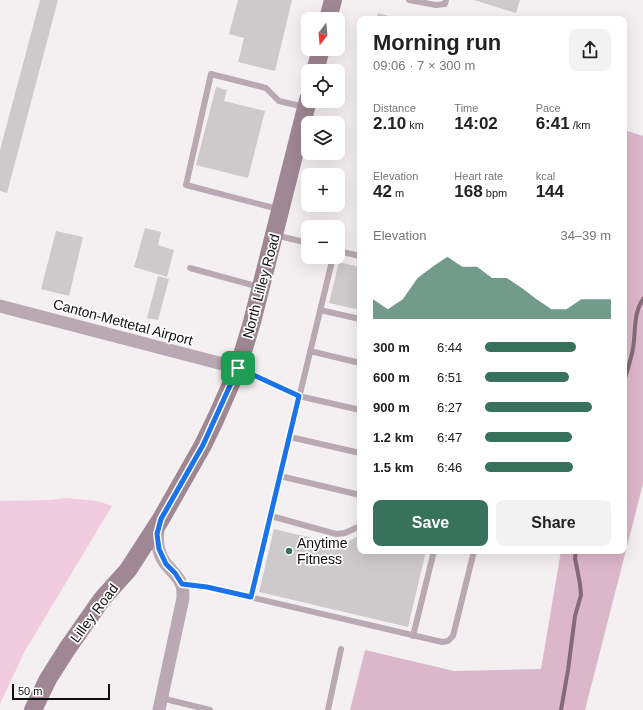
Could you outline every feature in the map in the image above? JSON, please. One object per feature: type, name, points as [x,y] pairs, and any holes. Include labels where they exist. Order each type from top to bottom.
[{"type":"street","points":[[330,12],[333,0]]},
{"type":"street","name":"North Lilley Road","points":[[182,584],[175,573],[166,564],[159,549],[157,534],[161,519],[203,445],[238,368],[261,287],[306,108]]},
{"type":"street","name":"Canton-Mettetal Airport","points":[[0,306],[238,368]]},
{"type":"street","name":"Lilley Road","points":[[33,710],[48,679],[67,649],[102,599],[128,570],[161,519]]},
{"type":"street","points":[[160,704],[184,598],[182,584]]},
{"type":"lane","points":[[409,0],[436,5],[445,4],[446,0]]},
{"type":"lane","points":[[281,210],[186,185],[211,74],[266,88],[278,101],[301,103]]},
{"type":"lane","points":[[274,235],[301,241]]},
{"type":"lane","points":[[345,252],[357,255]]},
{"type":"lane","points":[[251,597],[331,264]]},
{"type":"lane","points":[[190,268],[261,287]]},
{"type":"lane","points":[[320,310],[357,318]]},
{"type":"lane","points":[[310,351],[357,362]]},
{"type":"lane","points":[[238,368],[299,396],[357,409]]},
{"type":"lane","points":[[290,437],[357,452]]},
{"type":"lane","points":[[280,476],[357,494]]},
{"type":"lane","points":[[271,516],[336,534],[345,533],[357,527]]},
{"type":"lane","points":[[413,636],[433,554]]},
{"type":"lane","points":[[182,584],[207,587],[442,642],[448,641],[452,636],[473,554]]},
{"type":"lane","points":[[328,710],[341,649]]},
{"type":"lane","points":[[160,704],[210,710]]},
{"type":"shaded area","points":[[627,131],[643,136],[643,484],[627,546]]},
{"type":"shaded area","points":[[66,498],[98,501],[112,506],[25,651],[0,704],[0,501],[50,500]]},
{"type":"shaded area","points":[[560,554],[625,554],[585,710],[350,710],[365,650],[454,671],[541,669]]},
{"type":"building","points":[[40,0],[58,0],[7,193],[0,191],[0,150]]},
{"type":"building","points":[[238,0],[292,0],[275,71],[238,62],[244,38],[229,34]]},
{"type":"building","points":[[474,0],[520,0],[516,13]]},
{"type":"building","points":[[378,13],[388,16],[377,16]]},
{"type":"building","points":[[216,87],[227,90],[224,101],[265,111],[248,178],[196,165]]},
{"type":"building","points":[[145,228],[161,232],[158,245],[174,250],[167,277],[134,267]]},
{"type":"building","points":[[56,231],[83,237],[69,296],[41,289]]},
{"type":"building","points":[[345,263],[357,266],[357,309],[329,303],[339,264]]},
{"type":"building","points":[[158,276],[169,279],[158,320],[147,318]]},
{"type":"building","points":[[274,529],[342,545],[357,537],[357,554],[425,554],[408,627],[259,592]]},
{"type":"waterway","points":[[627,372],[633,348],[636,317],[643,299]]},
{"type":"waterway","points":[[561,710],[575,616],[581,595],[576,554]]},
{"type":"place","name":"Anytime Fitness","points":[[289,551]]},
{"type":"route","points":[[238,368],[299,396],[251,597],[207,587],[182,584],[175,573],[166,564],[157,542],[157,534],[161,519],[203,445],[238,368]]}]
